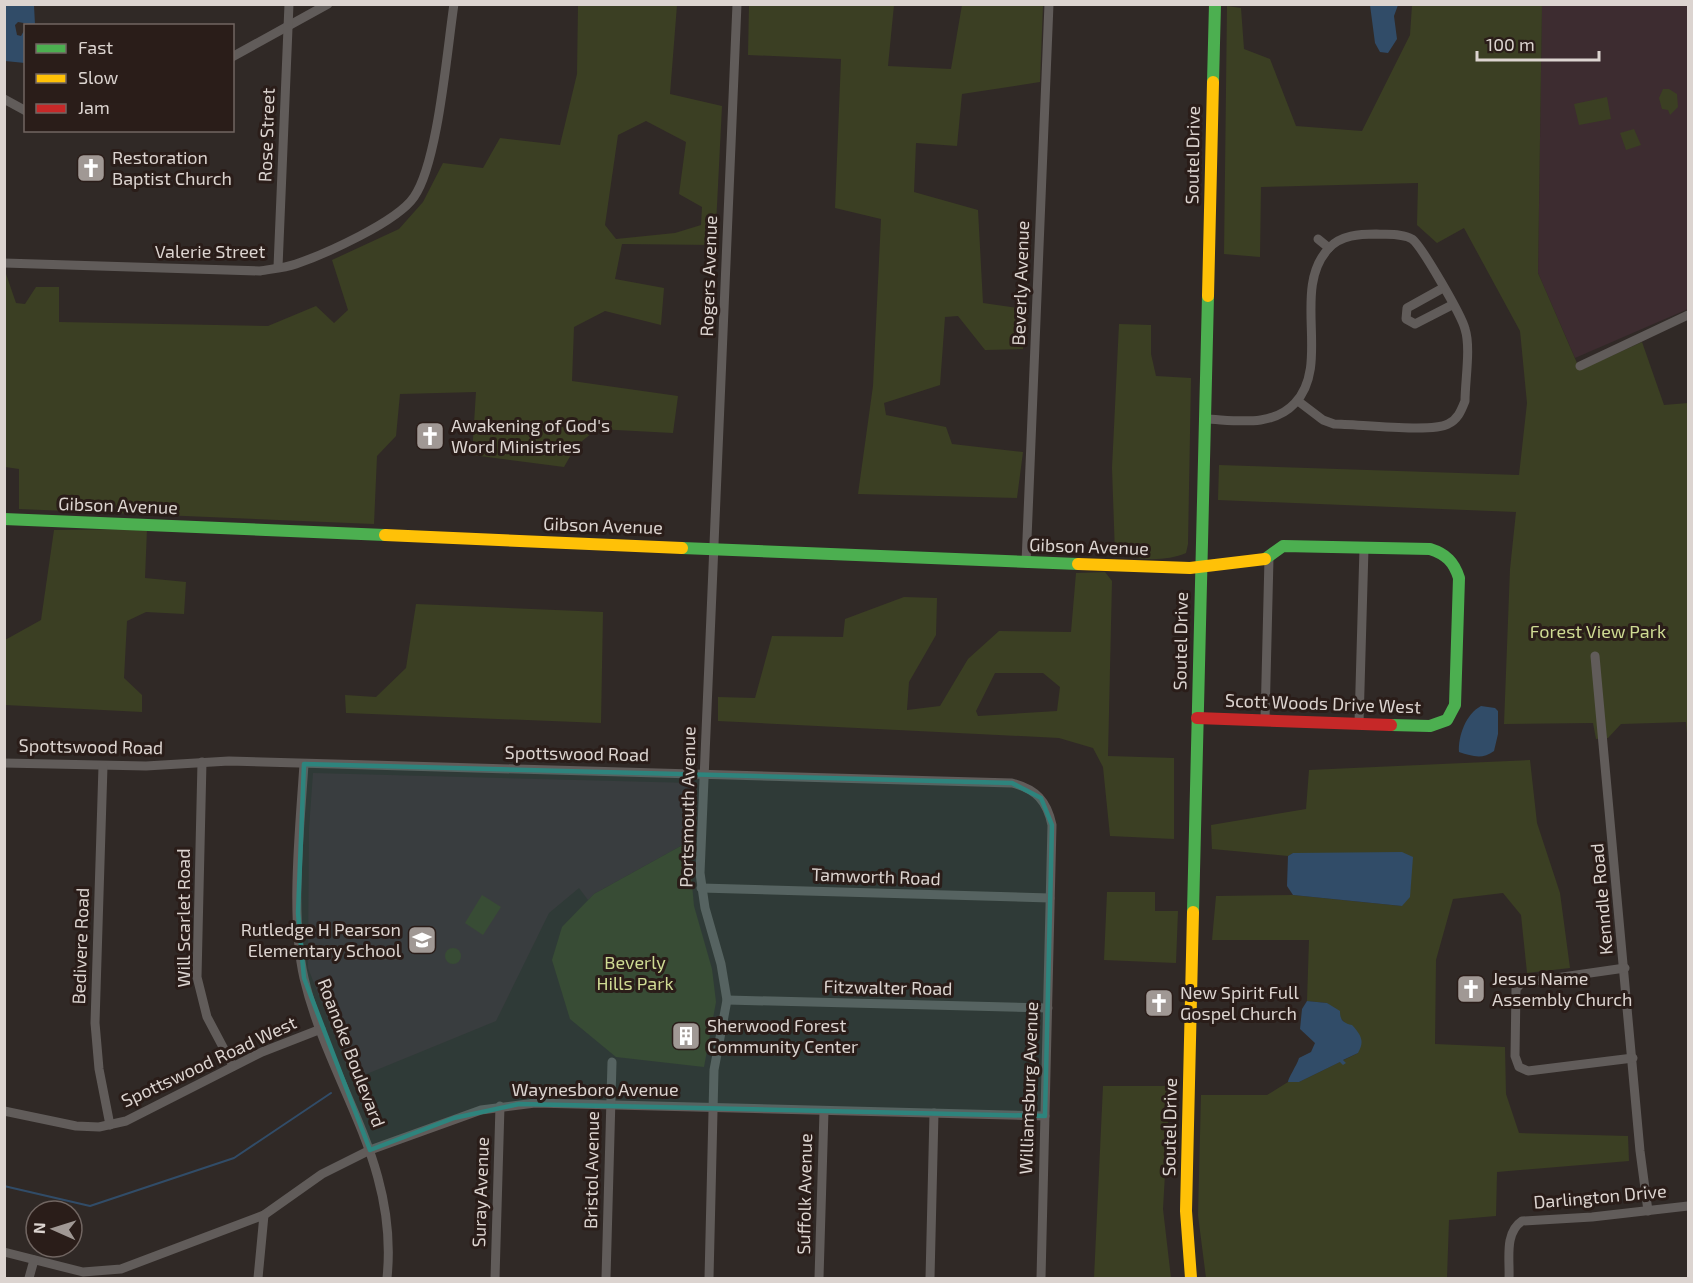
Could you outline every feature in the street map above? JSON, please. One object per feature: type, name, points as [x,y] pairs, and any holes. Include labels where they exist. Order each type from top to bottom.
[{"type":"street","name":"Rose Street","points":[[279,267],[289,4]]},
{"type":"street","points":[[234,56],[328,4]]},
{"type":"street","name":"Valerie Street","points":[[4,263],[240,272],[295,264],[368,231],[401,211],[415,196],[423,180],[435,129],[454,4]]},
{"type":"street","name":"Rogers Avenue","points":[[714,548],[737,4]]},
{"type":"street","name":"Beverly Avenue","points":[[1026,563],[1049,4]]},
{"type":"street","name":"Soutel Drive","points":[[1191,1278],[1186,1211],[1215,4]]},
{"type":"street","points":[[4,99],[24,110]]},
{"type":"street","points":[[1205,419],[1272,419],[1290,409],[1305,390],[1310,372],[1312,284],[1321,258],[1343,239],[1353,236],[1385,235],[1411,238],[1423,251],[1466,329],[1465,401],[1455,420],[1439,427],[1334,424],[1323,420],[1298,401]]},
{"type":"street","points":[[1318,239],[1329,249]]},
{"type":"street","points":[[1443,288],[1407,308],[1406,319],[1416,324],[1452,305]]},
{"type":"street","points":[[1580,366],[1689,315]]},
{"type":"street","name":"Gibson Avenue","points":[[4,519],[1190,568],[1212,561],[1251,562],[1269,558],[1274,550],[1283,546],[1431,549],[1450,558],[1459,578],[1455,705],[1447,720]]},
{"type":"street","name":"Portsmouth Avenue","points":[[709,1278],[714,1070],[728,1000],[722,964],[701,888],[714,548]]},
{"type":"street","points":[[1359,723],[1364,548]]},
{"type":"street","points":[[1265,720],[1269,558]]},
{"type":"street","name":"Kenndle Road","points":[[1595,656],[1640,1150],[1648,1211]]},
{"type":"street","name":"Scott Woods Drive West","points":[[1197,718],[1430,726],[1447,720]]},
{"type":"street","name":"Spottswood Road","points":[[4,763],[103,766],[202,762],[304,764],[1012,783],[1024,786],[1041,798],[1049,814],[1050,898]]},
{"type":"street","name":"Will Scarlet Road","points":[[202,762],[197,977],[205,1010],[233,1066]]},
{"type":"street","name":"Roanoke Boulevard","points":[[304,764],[298,932],[304,978],[321,1029],[370,1150],[382,1187],[388,1224],[387,1278]]},
{"type":"street","name":"Bedivere Road","points":[[103,766],[95,1023],[99,1069],[110,1125]]},
{"type":"street","name":"Tamworth Road","points":[[701,888],[1050,898]]},
{"type":"street","name":"Williamsburg Avenue","points":[[1041,1278],[1050,898]]},
{"type":"street","points":[[1625,969],[1521,983],[1516,989],[1515,1056],[1519,1067],[1528,1071],[1633,1058]]},
{"type":"street","name":"Fitzwalter Road","points":[[728,1000],[1048,1008]]},
{"type":"street","name":"Spottswood Road West","points":[[4,1111],[66,1125],[110,1125],[148,1111],[233,1066],[321,1029]]},
{"type":"street","name":"Bristol Avenue","points":[[606,1278],[612,1062]]},
{"type":"street","name":"Waynesboro Avenue","points":[[4,1252],[83,1272],[121,1269],[264,1215],[322,1174],[370,1150],[454,1118],[500,1106],[536,1103],[1045,1116]]},
{"type":"street","name":"Suray Avenue","points":[[495,1278],[500,1106]]},
{"type":"street","name":"Suffolk Avenue","points":[[819,1278],[824,1111]]},
{"type":"street","points":[[930,1278],[934,1113]]},
{"type":"street","name":"Darlington Drive","points":[[1509,1278],[1510,1238],[1516,1225],[1529,1219],[1592,1218],[1689,1206]]},
{"type":"street","points":[[258,1278],[264,1215]]},
{"type":"street","points":[[29,1278],[34,1260]]},
{"type":"street","points":[[121,1269],[124,1278]]},
{"type":"highlighted area","points":[[304,764],[1012,783],[1041,798],[1052,825],[1045,1116],[519,1104],[454,1118],[370,1150],[304,978],[298,913]]},
{"type":"shaded area","points":[[1542,5],[1688,5],[1688,309],[1575,358],[1538,273]]},
{"type":"shaded area","name":"Rutledge H Pearson Elementary School","points":[[313,773],[692,783],[688,842],[594,894],[588,900],[579,888],[549,913],[496,1021],[352,1080],[308,968],[309,829]]},
{"type":"green space","points":[[578,5],[677,5],[670,94],[722,106],[715,245],[622,244],[615,279],[664,288],[661,325],[605,311],[574,327],[572,381],[678,396],[673,433],[597,429],[576,446],[564,467],[472,455],[476,392],[400,394],[396,436],[377,456],[374,524],[19,509],[19,469],[5,467],[5,271],[16,303],[25,304],[36,287],[59,287],[59,322],[268,326],[316,306],[334,323],[348,310],[332,260],[399,229],[423,202],[443,163],[483,168],[500,138],[560,145],[577,74]],"holes":[[[646,121],[686,142],[679,194],[702,207],[701,225],[675,233],[616,239],[605,225],[618,135]]]},
{"type":"green space","points":[[749,5],[894,5],[888,66],[951,69],[962,5],[1043,5],[1040,82],[962,94],[957,146],[916,143],[914,192],[978,210],[983,303],[1026,309],[1023,349],[985,350],[958,316],[945,317],[940,385],[884,403],[886,415],[946,427],[952,444],[1023,452],[1017,498],[858,494],[873,386],[881,219],[835,208],[841,59],[748,55]]},
{"type":"green space","name":"Forest View Park","points":[[1412,5],[1542,5],[1538,273],[1580,370],[1642,342],[1664,405],[1688,403],[1688,745],[1686,722],[1621,724],[1608,738],[1596,739],[1593,723],[1504,724],[1510,569],[1516,512],[1218,500],[1219,465],[1519,475],[1527,403],[1520,331],[1464,228],[1437,243],[1417,225],[1418,183],[1261,187],[1260,257],[1224,254],[1227,6],[1241,8],[1244,49],[1270,59],[1296,126],[1362,131],[1410,35]]},
{"type":"green space","points":[[1663,89],[1669,89],[1677,94],[1678,107],[1670,115],[1668,110],[1662,109],[1659,98]]},
{"type":"green space","points":[[1607,97],[1611,119],[1579,125],[1574,104]]},
{"type":"green space","points":[[1634,129],[1641,145],[1626,150],[1620,133]]},
{"type":"green space","points":[[1119,324],[1151,325],[1151,354],[1156,376],[1191,378],[1188,544],[1186,553],[1178,556],[1151,559],[1115,554],[1112,468]]},
{"type":"green space","points":[[147,529],[145,578],[186,582],[184,614],[146,612],[127,621],[124,678],[142,695],[142,712],[5,705],[5,640],[41,620],[54,530]]},
{"type":"green space","points":[[1105,572],[1112,581],[1108,756],[1174,758],[1174,839],[1110,836],[1103,767],[1093,748],[1059,738],[718,721],[718,697],[755,698],[772,636],[843,637],[845,619],[904,597],[937,598],[936,635],[909,682],[907,710],[940,706],[968,659],[999,631],[1071,632],[1076,573]],"holes":[[[995,673],[1043,673],[1060,687],[1057,711],[978,716],[976,711]]]},
{"type":"green space","points":[[416,604],[603,612],[601,723],[346,713],[345,695],[376,697],[406,668]]},
{"type":"green space","points":[[1530,760],[1537,823],[1560,893],[1570,968],[1527,973],[1521,915],[1503,893],[1453,899],[1436,960],[1435,1044],[1505,1047],[1506,1094],[1519,1133],[1628,1136],[1629,1161],[1497,1172],[1496,1216],[1449,1220],[1447,1278],[1206,1278],[1198,1215],[1201,1095],[1267,1095],[1288,1082],[1299,1082],[1358,1053],[1345,1023],[1327,1003],[1307,1001],[1309,940],[1212,940],[1216,896],[1293,895],[1402,906],[1293,853],[1288,856],[1212,849],[1211,825],[1306,809],[1309,770]]},
{"type":"green space","name":"Beverly Hills Park","points":[[688,842],[694,906],[712,969],[716,1002],[704,1067],[616,1057],[570,1019],[552,960],[562,927],[594,894]]},
{"type":"green space","points":[[1107,892],[1155,892],[1155,911],[1178,911],[1176,963],[1104,960]]},
{"type":"green space","points":[[482,895],[501,907],[483,935],[465,923]]},
{"type":"green space","points":[[450,948],[456,948],[461,956],[459,962],[450,964],[445,959],[445,953]]},
{"type":"green space","points":[[1103,1086],[1170,1086],[1163,1209],[1171,1278],[1094,1278]]},
{"type":"water","points":[[7,5],[34,5],[35,24],[18,22],[15,25],[17,35],[21,36],[24,31],[24,63],[5,61],[4,8]]},
{"type":"water","points":[[1370,5],[1398,5],[1394,16],[1397,39],[1388,53],[1380,52],[1375,43]]},
{"type":"water","points":[[1481,706],[1495,708],[1498,711],[1498,734],[1494,751],[1481,756],[1459,752],[1464,726],[1471,714]]},
{"type":"water","points":[[1402,852],[1413,857],[1410,897],[1402,906],[1293,895],[1287,886],[1288,856],[1293,853]]},
{"type":"water","points":[[1307,1001],[1327,1003],[1340,1011],[1343,1021],[1352,1025],[1358,1032],[1361,1045],[1358,1053],[1343,1060],[1346,1063],[1343,1065],[1340,1062],[1299,1082],[1288,1082],[1299,1058],[1311,1052],[1315,1043],[1300,1029],[1302,1009]]},
{"type":"waterway","points":[[4,1186],[90,1206],[234,1158],[331,1093]]},
{"type":"traffic: fast","points":[[1213,82],[1215,4]]},
{"type":"traffic: fast","points":[[1193,912],[1208,296]]},
{"type":"traffic: fast","points":[[4,519],[385,535]]},
{"type":"traffic: fast","points":[[1265,559],[1283,546],[1430,549],[1441,553],[1452,563],[1459,578],[1455,705],[1447,720],[1430,726],[1391,725]]},
{"type":"traffic: fast","points":[[682,548],[1078,564]]},
{"type":"traffic: slow","points":[[1208,296],[1213,82]]},
{"type":"traffic: slow","points":[[385,535],[682,548]]},
{"type":"traffic: slow","points":[[1078,564],[1190,568],[1265,559]]},
{"type":"traffic: slow","points":[[1191,1278],[1186,1211],[1193,912]]},
{"type":"traffic: jam","points":[[1197,718],[1391,725]]},
{"type":"place","name":"Restoration Baptist Church","points":[[91,168]]},
{"type":"place","name":"Awakening of God's Word Ministries","points":[[430,436]]},
{"type":"place","name":"Rutledge H Pearson Elementary School","points":[[422,940]]},
{"type":"place","name":"Jesus Name Assembly Church","points":[[1471,989]]},
{"type":"place","name":"New Spirit Full Gospel Church","points":[[1159,1003]]},
{"type":"place","name":"Sherwood Forest Community Center","points":[[686,1036]]}]
